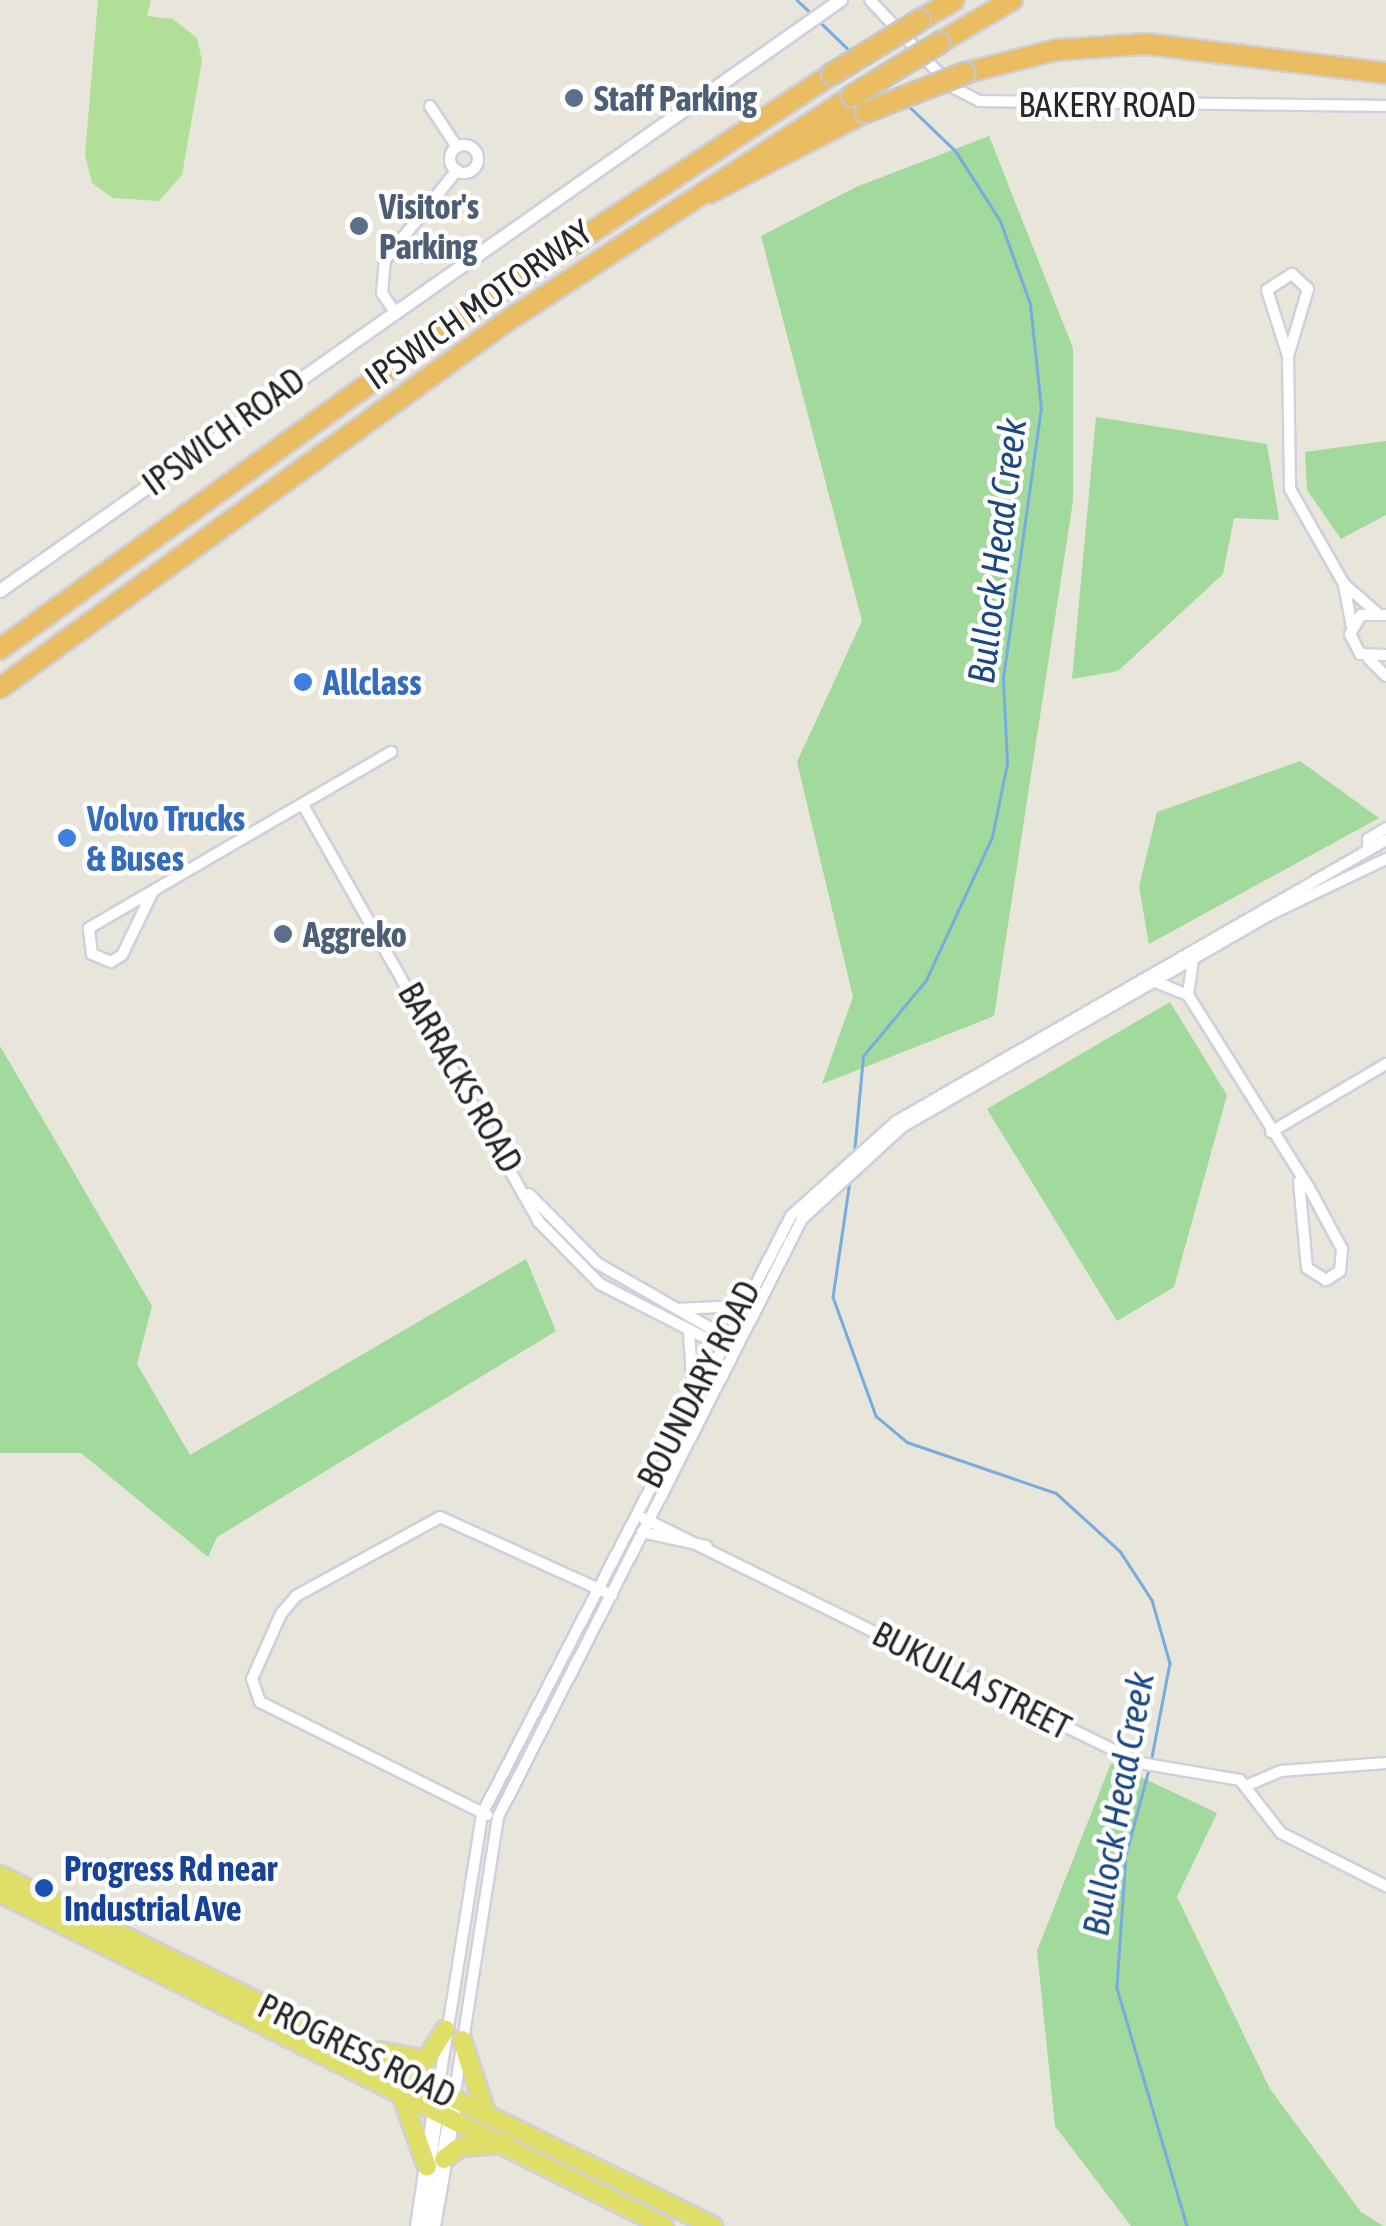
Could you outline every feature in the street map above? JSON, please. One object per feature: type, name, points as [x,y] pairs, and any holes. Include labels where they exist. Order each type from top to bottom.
[{"type":"highway","name":"IPSWICH MOTORWAY","points":[[0,650],[472,310],[832,74],[954,0]]},
{"type":"highway","points":[[859,104],[939,42],[1012,0]]},
{"type":"highway","points":[[859,104],[1044,52],[1146,44],[1386,73]]},
{"type":"highway","name":"IPSWICH MOTORWAY","points":[[0,688],[695,195],[729,190],[859,104]]},
{"type":"main road","name":"PROGRESS ROAD","points":[[0,1875],[344,2043],[504,2144],[664,2226]]},
{"type":"main road","name":"PROGRESS ROAD","points":[[0,1893],[400,2093],[486,2113],[713,2226]]},
{"type":"main road","points":[[344,2043],[420,2061],[445,2030]]},
{"type":"main road","points":[[462,2040],[486,2113]]},
{"type":"main road","points":[[400,2093],[436,2163],[460,2147],[504,2144]]},
{"type":"main road","name":"BOUNDARY ROAD","points":[[432,2226],[445,2104]]},
{"type":"main road","name":"BOUNDARY ROAD","points":[[418,2226],[436,2163]]},
{"type":"street","name":"IPSWICH ROAD","points":[[0,591],[393,309],[842,0]]},
{"type":"street","name":"BAKERY ROAD","points":[[870,0],[952,87],[979,101],[1386,106]]},
{"type":"street","points":[[430,106],[457,147],[478,158],[472,170],[457,170]]},
{"type":"street","points":[[393,309],[382,293],[385,260],[457,170],[457,147]]},
{"type":"street","points":[[1288,356],[1308,289],[1292,274],[1267,290],[1288,356],[1290,489],[1344,584],[1351,642],[1386,676]]},
{"type":"street","points":[[1344,584],[1383,614],[1352,627]]},
{"type":"street","points":[[1367,658],[1386,655]]},
{"type":"street","points":[[153,891],[122,955],[112,962],[92,954],[89,928],[392,752]]},
{"type":"street","name":"BARRACKS ROAD","points":[[303,805],[528,1193],[574,1262],[689,1333],[718,1346],[734,1348]]},
{"type":"street","points":[[1368,850],[1368,839],[1386,828]]},
{"type":"street","name":"BOUNDARY ROAD","points":[[445,2104],[445,2030],[482,1814],[738,1306],[815,1196],[940,1099],[1386,840]]},
{"type":"street","name":"BOUNDARY ROAD","points":[[940,1099],[1193,958],[1386,859]]},
{"type":"street","points":[[1188,995],[1193,958]]},
{"type":"street","points":[[1152,981],[1188,995],[1342,1249],[1340,1271],[1326,1280],[1307,1268],[1299,1181]]},
{"type":"street","points":[[1271,1132],[1386,1064]]},
{"type":"street","name":"BARRACKS ROAD","points":[[528,1193],[597,1263],[724,1334],[734,1348]]},
{"type":"street","name":"BOUNDARY ROAD","points":[[445,2104],[462,2040],[498,1817],[612,1596],[782,1248],[815,1196]]},
{"type":"street","points":[[678,1309],[738,1306]]},
{"type":"street","points":[[689,1333],[693,1391]]},
{"type":"street","points":[[632,1519],[650,1517]]},
{"type":"street","name":"BUKULLA STREET","points":[[650,1517],[1140,1763],[1158,1771],[1248,1785]]},
{"type":"street","points":[[498,1817],[482,1814],[260,1702],[252,1679],[281,1614],[296,1596],[440,1518],[612,1596]]},
{"type":"street","points":[[632,1519],[642,1532]]},
{"type":"street","name":"BUKULLA STREET","points":[[642,1532],[707,1546]]},
{"type":"street","points":[[1386,1763],[1281,1770],[1248,1785],[1281,1832],[1386,1886]]},
{"type":"green space","points":[[98,0],[151,0],[147,16],[173,19],[197,38],[202,61],[182,175],[159,201],[113,198],[92,183],[85,155]]},
{"type":"green space","points":[[989,136],[1073,348],[1073,501],[994,1016],[822,1084],[853,997],[797,762],[862,621],[761,236],[856,187]]},
{"type":"green space","points":[[1096,417],[1267,444],[1279,520],[1234,518],[1223,574],[1118,671],[1072,679]]},
{"type":"green space","points":[[1386,441],[1386,515],[1341,539],[1307,490],[1305,452]]},
{"type":"green space","points":[[1300,761],[1379,818],[1149,944],[1139,887],[1157,812]]},
{"type":"green space","points":[[1170,1002],[1227,1095],[1174,1287],[1117,1321],[987,1109]]},
{"type":"green space","points":[[0,1046],[152,1306],[137,1364],[190,1455],[526,1259],[556,1331],[217,1537],[208,1557],[81,1453],[0,1453]]},
{"type":"green space","points":[[1111,1763],[1217,1813],[1177,1897],[1270,2089],[1361,2212],[1383,2226],[1131,2226],[1055,2126],[1037,1951]]},
{"type":"waterway","name":"Bullock Head Creek","points":[[797,0],[811,13]]},
{"type":"waterway","name":"Bullock Head Creek","points":[[820,22],[850,51]]},
{"type":"waterway","name":"Bullock Head Creek","points":[[854,1153],[863,1056],[926,980],[992,837],[1007,763],[1003,678],[1041,409],[1030,304],[1000,221],[955,151],[907,105]]},
{"type":"waterway","name":"Bullock Head Creek","points":[[850,1181],[833,1297],[876,1416],[907,1442],[1056,1493],[1120,1551],[1152,1600],[1170,1663],[1151,1763]]},
{"type":"waterway","name":"Bullock Head Creek","points":[[1149,1770],[1126,1855],[1117,1988],[1187,2226]]},
{"type":"place","name":"Staff Parking","points":[[574,98]]},
{"type":"place","name":"Visitor's Parking","points":[[359,226]]},
{"type":"place","name":"Allclass","points":[[303,682]]},
{"type":"place","name":"Volvo Trucks & Buses","points":[[67,838]]},
{"type":"place","name":"Aggreko","points":[[283,934]]},
{"type":"place","name":"Progress Rd near Industrial Ave","points":[[44,1888]]}]
